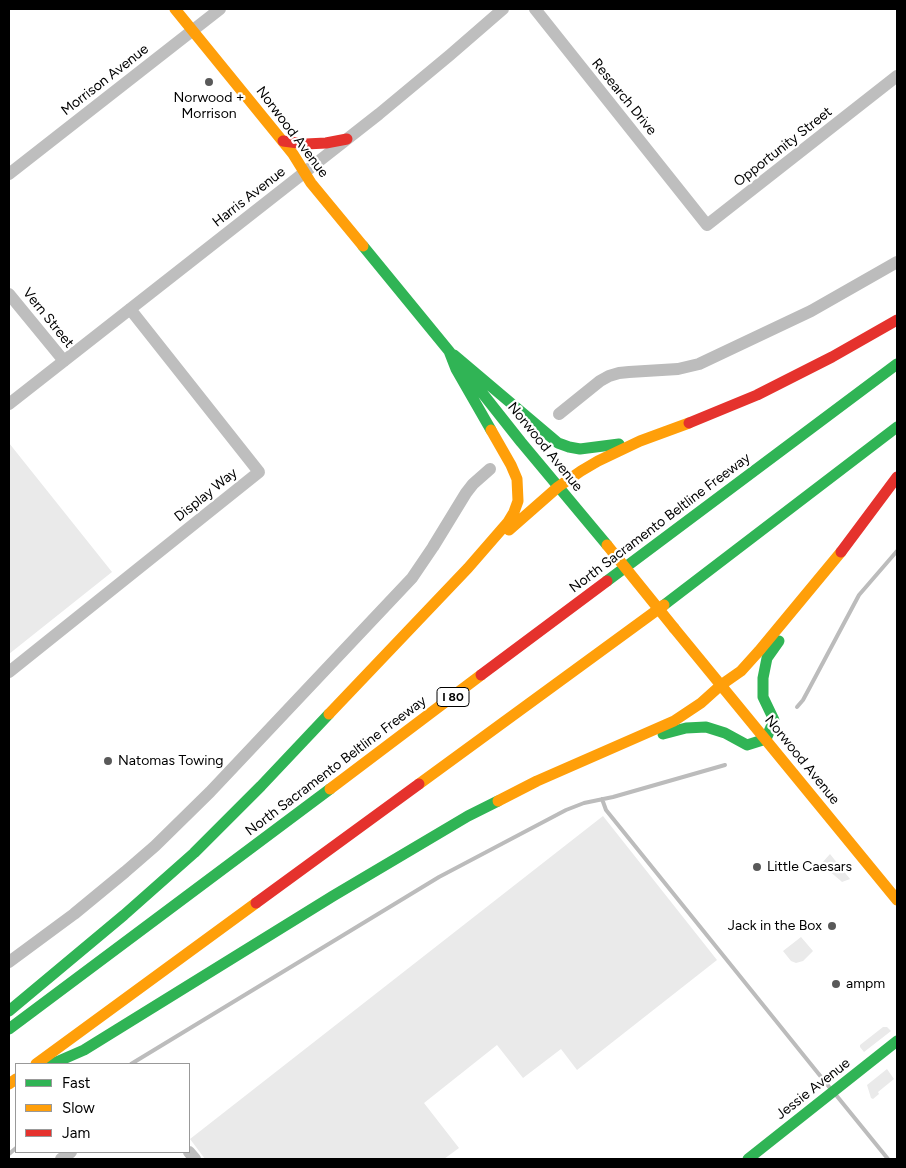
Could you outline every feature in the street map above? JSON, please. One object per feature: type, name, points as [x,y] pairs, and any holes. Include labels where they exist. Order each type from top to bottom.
[{"type":"main road","name":"Norwood Avenue","points":[[176,9],[283,141],[311,183],[897,900]]},
{"type":"main road","points":[[283,141],[306,144],[347,139]]},
{"type":"main road","points":[[468,568],[558,487],[598,460],[640,441],[680,427],[757,395],[832,357],[897,320]]},
{"type":"main road","points":[[449,351],[558,443],[569,447],[594,448],[640,441]]},
{"type":"main road","points":[[9,1011],[124,915],[194,853],[261,786],[468,568],[508,522],[518,501],[517,479],[511,465],[456,369],[449,351]]},
{"type":"main road","name":"North Sacramento Beltline Freeway","points":[[9,1030],[897,364]]},
{"type":"main road","points":[[37,1063],[645,619],[897,427]]},
{"type":"main road","points":[[606,750],[686,728],[706,727],[725,733],[747,745],[766,739],[774,720],[763,698],[763,678],[767,658],[897,477]]},
{"type":"main road","points":[[54,1063],[84,1050],[275,931],[468,816],[536,781],[674,721],[741,671],[846,546]]},
{"type":"main road","name":"Jessie Avenue","points":[[748,1159],[897,1041]]},
{"type":"street","name":"Morrison Avenue","points":[[9,174],[220,9]]},
{"type":"street","name":"Harris Avenue","points":[[9,404],[347,139],[503,9]]},
{"type":"street","name":"Research Drive","points":[[534,9],[691,204]]},
{"type":"street","name":"Opportunity Street","points":[[691,204],[708,225],[897,76]]},
{"type":"street","name":"Vern Street","points":[[9,294],[64,361]]},
{"type":"street","name":"Display Way","points":[[9,672],[259,472],[130,309]]},
{"type":"shaded area","points":[[9,443],[112,572],[9,654]]},
{"type":"shaded area","points":[[603,816],[717,960],[577,1070],[561,1049],[523,1078],[497,1045],[424,1103],[459,1148],[444,1159],[205,1159],[190,1139]]},
{"type":"shaded area","points":[[830,854],[850,879],[842,882],[821,864]]},
{"type":"shaded area","points":[[801,937],[813,951],[803,961],[796,963],[791,961],[783,951]]},
{"type":"shaded area","points":[[883,1027],[887,1027],[891,1031],[864,1052],[860,1045]]},
{"type":"shaded area","points":[[887,1069],[894,1079],[878,1092],[879,1094],[873,1099],[871,1098],[867,1085]]},
{"type":"waterway","points":[[559,414],[609,376],[619,373],[678,369],[699,364],[811,311],[897,262]]},
{"type":"waterway","points":[[9,962],[74,914],[125,872],[155,846],[210,792],[412,578],[466,493],[490,469]]},
{"type":"waterway","points":[[797,707],[803,700],[859,595],[897,551]]},
{"type":"waterway","points":[[133,1063],[439,877],[566,810],[584,803],[613,797],[725,765]]},
{"type":"waterway","points":[[602,799],[606,810],[830,1088]]},
{"type":"waterway","points":[[836,1095],[888,1159]]},
{"type":"waterway","points":[[9,1154],[15,1149]]},
{"type":"traffic: fast","points":[[363,246],[521,442],[607,545]]},
{"type":"traffic: fast","points":[[449,351],[456,369],[491,430]]},
{"type":"traffic: fast","points":[[454,355],[558,443],[580,449],[619,444]]},
{"type":"traffic: fast","points":[[607,581],[897,364]]},
{"type":"traffic: fast","points":[[664,605],[897,427]]},
{"type":"traffic: fast","points":[[663,734],[686,728],[706,727],[725,733],[747,745],[766,739],[774,720],[763,697],[763,678],[767,658],[779,641]]},
{"type":"traffic: fast","points":[[9,1011],[124,915],[194,853],[329,714]]},
{"type":"traffic: fast","points":[[9,1029],[330,789]]},
{"type":"traffic: fast","points":[[54,1063],[84,1050],[333,896],[468,816],[498,801]]},
{"type":"traffic: fast","points":[[748,1159],[897,1041]]},
{"type":"traffic: slow","points":[[175,9],[293,154],[311,183],[363,246]]},
{"type":"traffic: slow","points":[[509,530],[558,487],[581,471],[640,441],[689,423]]},
{"type":"traffic: slow","points":[[329,714],[468,568],[508,522],[514,512],[518,501],[517,479],[491,430]]},
{"type":"traffic: slow","points":[[607,545],[674,628]]},
{"type":"traffic: slow","points":[[498,801],[537,781],[674,721],[701,703],[721,685],[741,671],[841,552]]},
{"type":"traffic: slow","points":[[419,784],[664,605]]},
{"type":"traffic: slow","points":[[674,628],[897,900]]},
{"type":"traffic: slow","points":[[330,789],[481,675]]},
{"type":"traffic: slow","points":[[37,1063],[256,903]]},
{"type":"traffic: slow","points":[[9,1084],[15,1080]]},
{"type":"traffic: jam","points":[[283,141],[306,144],[347,139]]},
{"type":"traffic: jam","points":[[689,423],[757,395],[832,357],[897,320]]},
{"type":"traffic: jam","points":[[841,552],[897,477]]},
{"type":"traffic: jam","points":[[481,675],[607,581]]},
{"type":"traffic: jam","points":[[256,903],[419,784]]},
{"type":"place","name":"Norwood + Morrison","points":[[209,82]]},
{"type":"place","name":"Natomas Towing","points":[[108,761]]},
{"type":"place","name":"Little Caesars","points":[[757,867]]},
{"type":"place","name":"Jack in the Box","points":[[832,926]]},
{"type":"place","name":"ampm","points":[[836,984]]}]
